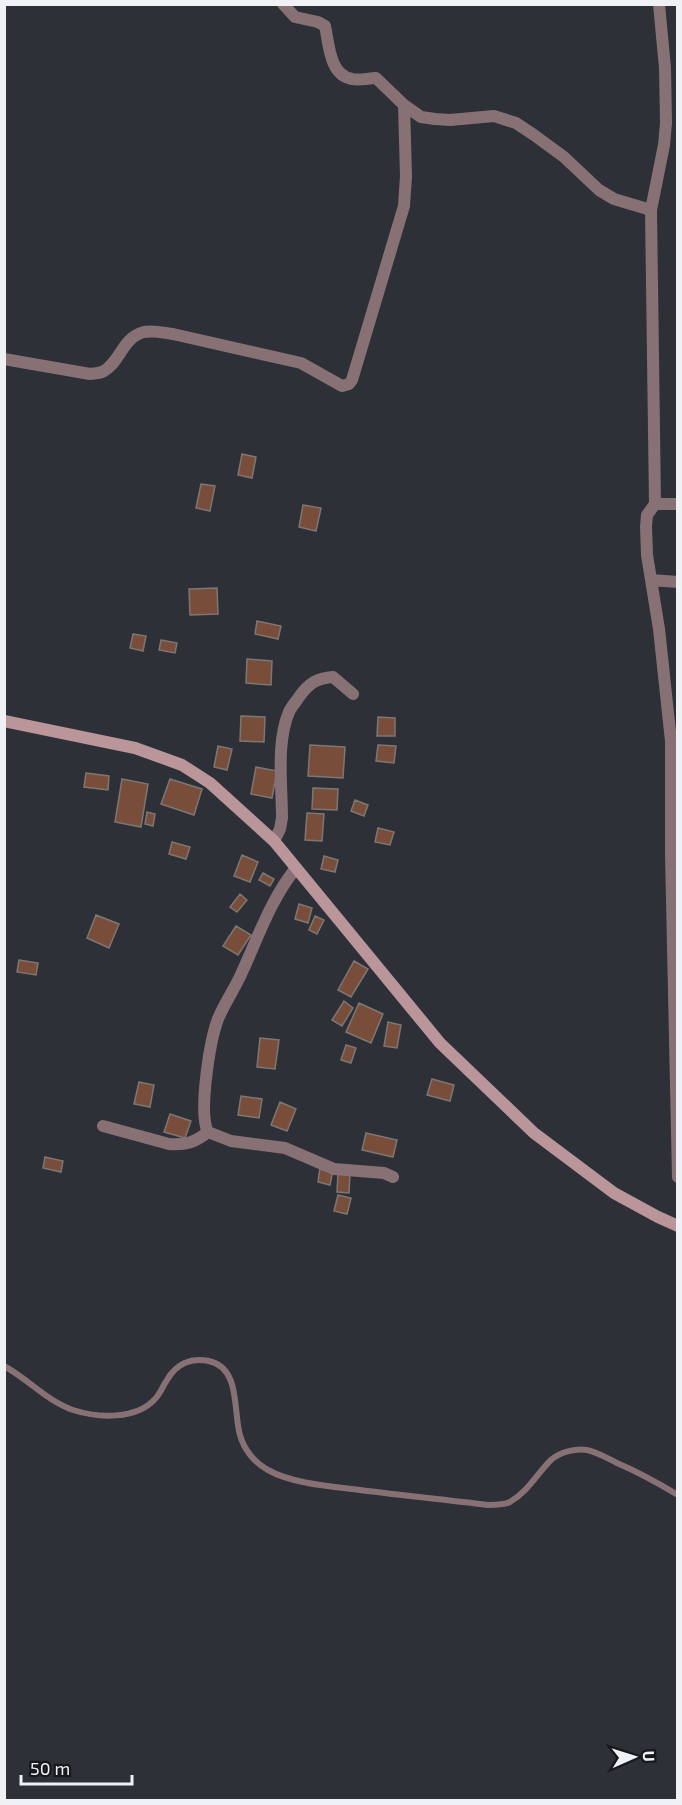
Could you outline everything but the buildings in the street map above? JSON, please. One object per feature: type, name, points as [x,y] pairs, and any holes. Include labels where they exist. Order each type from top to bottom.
[{"type":"main road","points":[[4,721],[135,748],[182,765],[210,783],[274,841],[440,1043],[534,1133],[614,1193],[678,1226]]},
{"type":"street","points":[[283,4],[295,17],[318,22],[325,26],[327,45],[334,64],[340,72],[353,80],[376,78],[404,105],[422,117],[435,119],[494,116],[516,123],[564,157],[599,190],[615,199],[651,210]]},
{"type":"street","points":[[659,4],[665,68],[666,123],[664,146],[651,210],[655,504],[647,515],[645,527],[671,741],[678,1177]]},
{"type":"street","points":[[4,359],[90,374],[99,373],[106,370],[135,336],[152,332],[173,334],[301,363],[342,386],[349,384],[404,206],[406,177],[404,105]]},
{"type":"street","points":[[655,504],[678,504]]},
{"type":"street","points":[[651,580],[678,582]]},
{"type":"street","points":[[274,841],[282,818],[282,744],[290,710],[303,691],[313,681],[321,678],[333,677],[353,694]]},
{"type":"street","points":[[296,868],[283,884],[261,926],[243,971],[218,1020],[209,1057],[205,1128],[208,1132],[231,1141],[285,1148],[334,1169],[384,1173],[393,1177]]},
{"type":"street","points":[[103,1126],[169,1144],[196,1141],[208,1132]]},
{"type":"lane","points":[[4,1366],[51,1399],[73,1410],[107,1416],[132,1413],[145,1408],[161,1393],[167,1379],[182,1363],[191,1360],[217,1364],[230,1379],[234,1389],[239,1434],[252,1458],[267,1470],[294,1480],[488,1505],[502,1504],[510,1503],[560,1454],[586,1450],[649,1478],[678,1495]]}]
